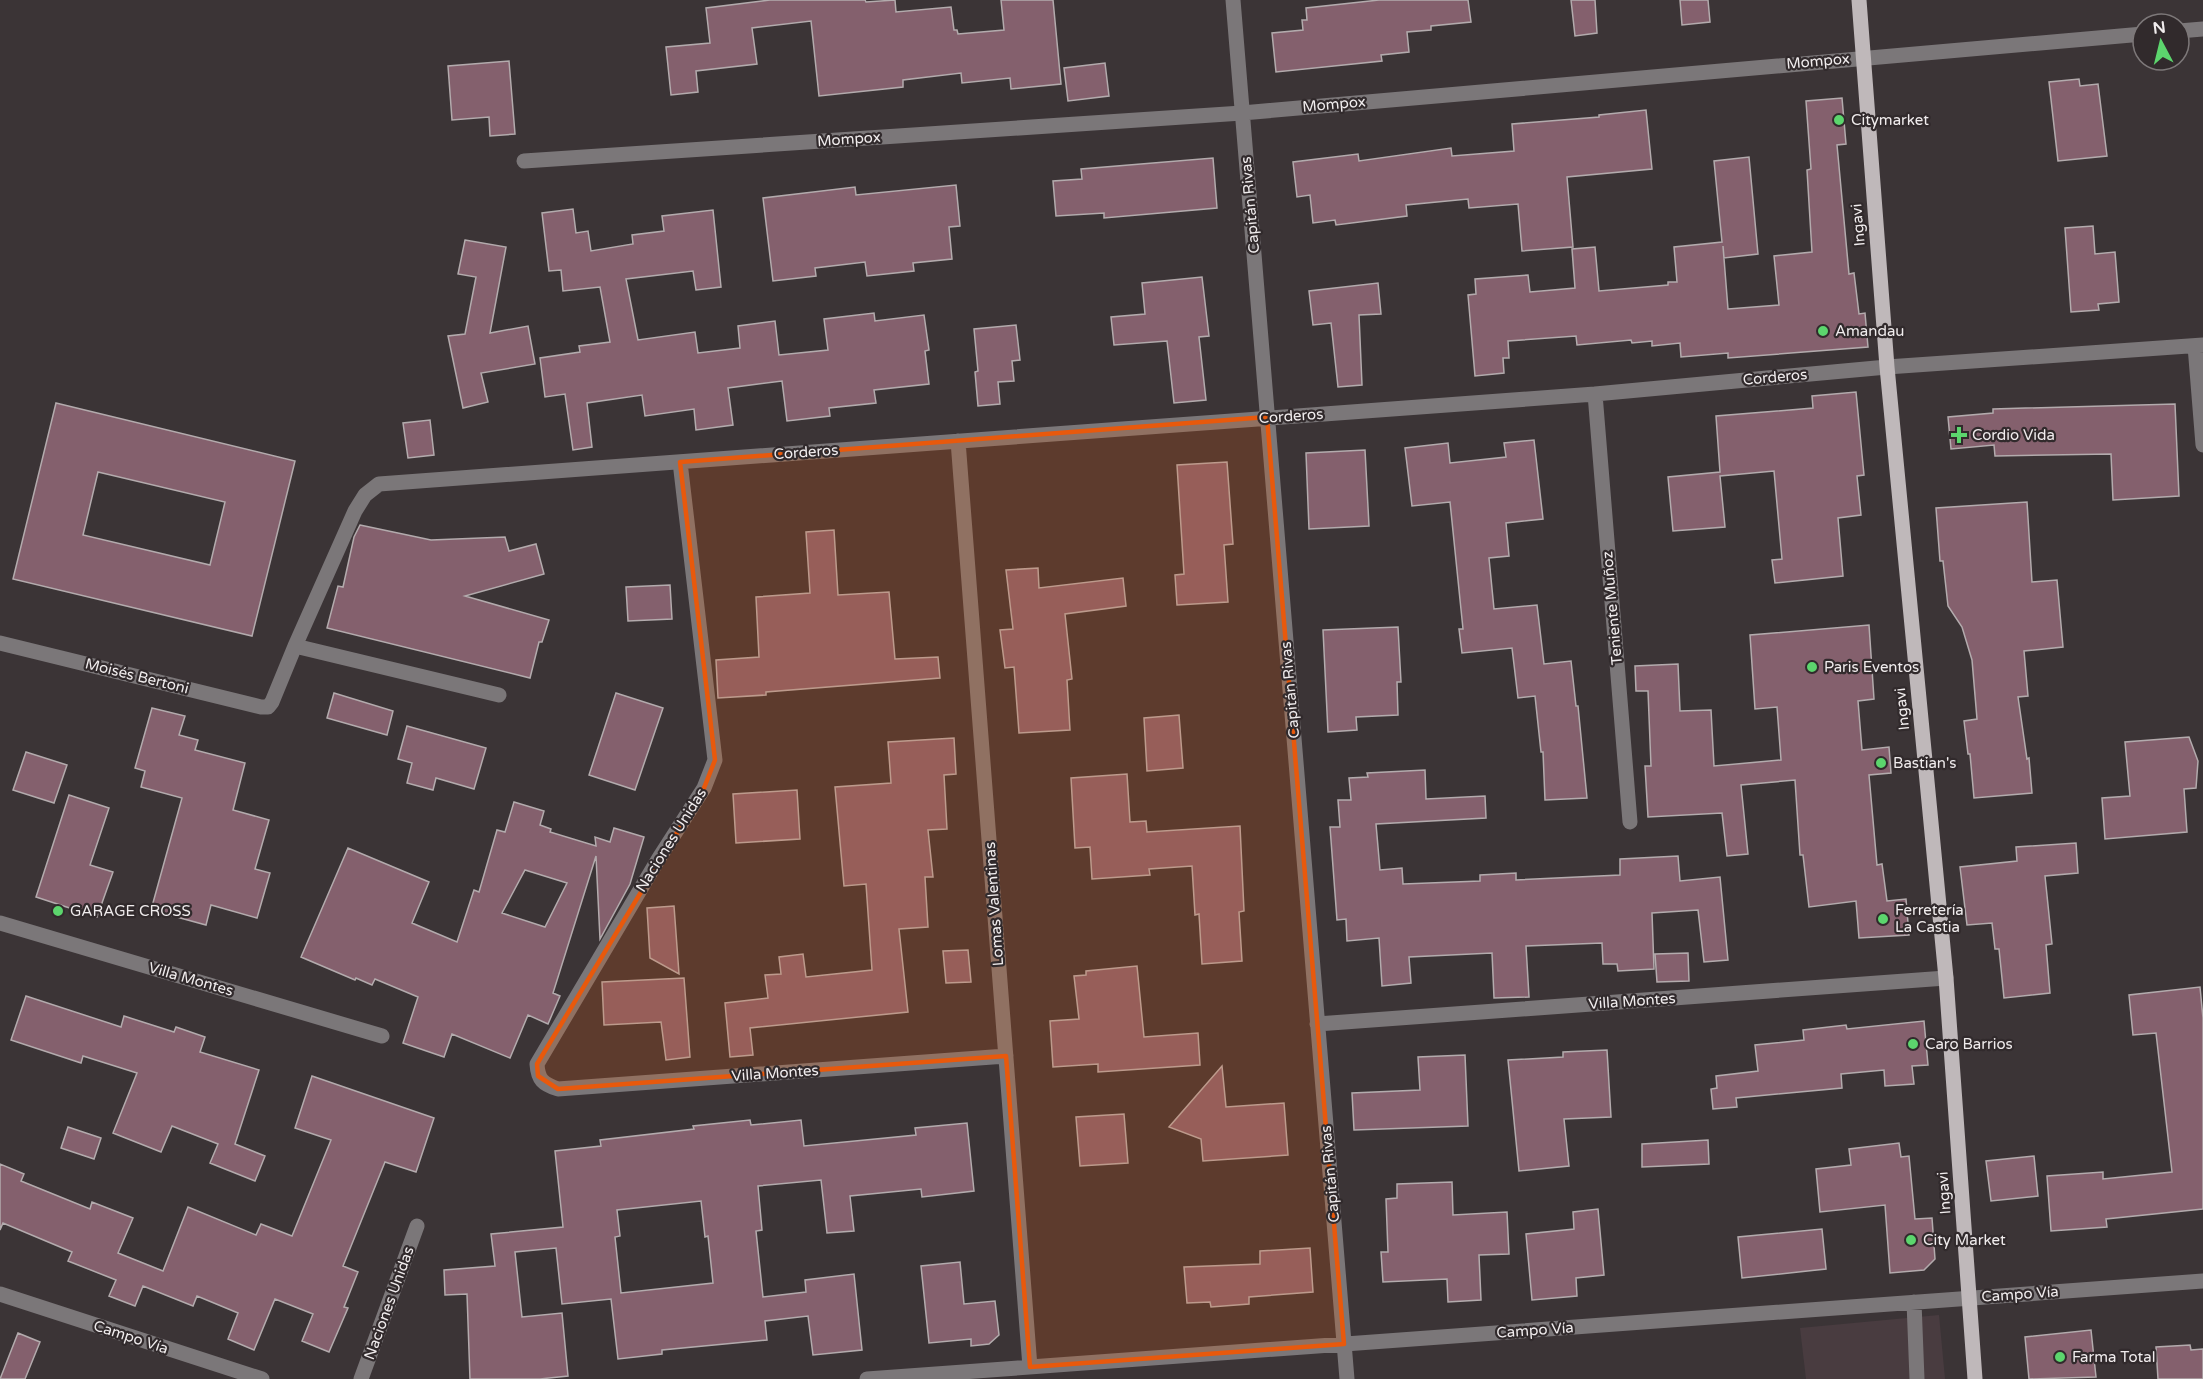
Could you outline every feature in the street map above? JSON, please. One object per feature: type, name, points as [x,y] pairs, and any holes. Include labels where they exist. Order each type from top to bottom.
[{"type":"main road","name":"Ingavi","points":[[1859,0],[1887,367],[1946,978],[1975,1379]]},
{"type":"street","name":"Capitán Rivas","points":[[1233,0],[1347,1379]]},
{"type":"street","name":"Mompox","points":[[524,161],[1242,113],[2131,35]]},
{"type":"street","name":"Corderos","points":[[295,646],[355,511],[365,495],[378,484],[1595,394],[1887,367],[2199,346]]},
{"type":"street","points":[[2199,346],[2203,445]]},
{"type":"street","name":"Teniente Muñoz","points":[[1595,394],[1629,822]]},
{"type":"street","name":"Lomas Valentinas","points":[[958,441],[1030,1367]]},
{"type":"street","name":"Naciones Unidas","points":[[545,1085],[538,1076],[537,1064],[659,858],[704,788],[715,760],[680,462]]},
{"type":"street","name":"Moisés Bertoni","points":[[0,643],[261,707],[268,706],[272,702],[295,646]]},
{"type":"street","points":[[295,646],[498,695]]},
{"type":"street","name":"Villa Montes","points":[[0,923],[382,1036]]},
{"type":"street","name":"Villa Montes","points":[[1317,1024],[1946,978]]},
{"type":"street","name":"Villa Montes","points":[[545,1085],[558,1089],[1006,1056]]},
{"type":"street","name":"Naciones Unidas","points":[[361,1379],[417,1226]]},
{"type":"street","name":"Campo Vía","points":[[867,1379],[2203,1281]]},
{"type":"street","name":"Campo Vía","points":[[0,1294],[262,1379]]},
{"type":"street","points":[[1914,1302],[1917,1379]]},
{"type":"highlighted area","points":[[1267,417],[1344,1344],[1030,1367],[1006,1056],[558,1089],[538,1076],[537,1064],[704,788],[715,760],[680,462]]},
{"type":"shaded area","points":[[1939,1315],[1945,1379],[1806,1379],[1800,1328]]},
{"type":"building","points":[[770,0],[865,0],[866,2],[895,0],[896,12],[951,7],[954,30],[957,30],[958,34],[1004,30],[1001,0],[1053,0],[1061,84],[1011,89],[1010,78],[962,83],[961,73],[903,80],[903,87],[819,96],[811,21],[752,28],[757,64],[696,71],[698,92],[671,95],[666,47],[710,43],[706,8]]},
{"type":"building","points":[[1379,0],[1468,0],[1471,22],[1431,26],[1431,30],[1407,32],[1409,52],[1381,55],[1382,61],[1276,72],[1272,33],[1303,30],[1302,20],[1307,20],[1306,8]]},
{"type":"building","points":[[1571,0],[1595,0],[1597,33],[1575,36]]},
{"type":"building","points":[[1680,0],[1708,0],[1710,22],[1682,25]]},
{"type":"building","points":[[509,61],[515,134],[490,136],[489,117],[452,120],[448,66]]},
{"type":"building","points":[[1105,63],[1109,96],[1068,101],[1064,68]]},
{"type":"building","points":[[2079,79],[2080,86],[2098,84],[2107,156],[2058,161],[2049,82]]},
{"type":"building","points":[[1842,98],[1846,144],[1837,145],[1849,274],[1854,273],[1859,314],[1865,313],[1868,347],[1728,358],[1728,353],[1681,357],[1680,343],[1652,346],[1652,341],[1632,343],[1631,340],[1577,345],[1576,336],[1508,341],[1509,358],[1503,358],[1504,373],[1475,376],[1468,295],[1476,294],[1475,279],[1528,275],[1530,292],[1575,288],[1572,249],[1595,247],[1599,291],[1668,285],[1668,282],[1677,282],[1674,247],[1722,242],[1714,161],[1749,157],[1758,254],[1724,258],[1723,246],[1728,309],[1779,305],[1774,256],[1812,252],[1807,170],[1811,169],[1806,101]]},
{"type":"building","points":[[1646,110],[1652,169],[1567,177],[1573,247],[1522,251],[1518,204],[1469,208],[1468,199],[1406,205],[1407,216],[1336,225],[1335,220],[1313,223],[1310,195],[1297,197],[1293,162],[1358,154],[1359,161],[1451,148],[1452,156],[1514,151],[1512,124],[1599,117],[1599,115]]},
{"type":"building","points":[[1213,158],[1217,208],[1104,218],[1104,213],[1056,216],[1053,181],[1082,179],[1081,169]]},
{"type":"building","points":[[956,185],[960,226],[949,227],[952,259],[913,263],[914,271],[867,276],[865,262],[815,268],[816,276],[773,281],[763,198],[855,187],[856,195]]},
{"type":"building","points":[[573,209],[576,233],[588,231],[591,251],[633,244],[632,235],[664,231],[662,216],[713,210],[721,287],[696,290],[693,271],[626,279],[638,340],[695,332],[698,353],[740,348],[738,326],[775,321],[779,355],[828,350],[824,319],[874,313],[875,321],[924,315],[929,350],[925,351],[929,384],[874,390],[876,403],[829,408],[830,416],[787,421],[782,381],[728,388],[733,425],[696,430],[694,409],[645,416],[642,395],[587,403],[592,447],[573,450],[565,394],[545,397],[540,358],[580,352],[579,346],[610,342],[600,287],[563,291],[561,270],[549,271],[542,213]]},
{"type":"building","points":[[2093,226],[2095,254],[2115,252],[2119,302],[2098,304],[2099,310],[2071,312],[2065,228]]},
{"type":"building","points":[[465,240],[506,247],[490,333],[528,326],[535,364],[481,373],[488,402],[463,408],[448,336],[465,334],[476,277],[458,274]]},
{"type":"building","points":[[1202,277],[1209,336],[1199,337],[1206,400],[1174,403],[1167,341],[1114,345],[1111,317],[1145,314],[1142,283]]},
{"type":"building","points":[[1378,283],[1381,314],[1359,315],[1362,385],[1338,387],[1331,323],[1313,325],[1309,291]]},
{"type":"building","points":[[1016,325],[1020,360],[1012,361],[1014,381],[998,382],[1000,404],[978,406],[975,372],[978,371],[974,329]]},
{"type":"building","points":[[1856,392],[1864,475],[1857,476],[1861,515],[1838,518],[1843,576],[1775,583],[1772,560],[1782,559],[1774,471],[1720,476],[1725,527],[1673,531],[1668,477],[1720,472],[1716,416],[1813,408],[1812,396]]},
{"type":"building","points":[[56,403],[295,461],[252,636],[13,579]],"holes":[[[98,472],[225,502],[210,565],[83,535]]]},
{"type":"building","points":[[2175,404],[2179,496],[2113,500],[2111,454],[1995,456],[1994,445],[1951,449],[1948,417],[1993,413],[1993,409]]},
{"type":"building","points":[[430,420],[434,455],[408,458],[403,423]]},
{"type":"building","points":[[1534,440],[1543,519],[1506,523],[1509,556],[1489,558],[1494,609],[1537,605],[1544,664],[1571,661],[1587,798],[1545,800],[1543,752],[1541,752],[1535,696],[1518,698],[1512,648],[1462,653],[1459,629],[1463,629],[1450,502],[1412,506],[1405,448],[1448,443],[1450,463],[1506,457],[1504,443]]},
{"type":"building","points":[[1365,450],[1369,526],[1309,529],[1306,453]]},
{"type":"building","points":[[1227,462],[1233,544],[1224,545],[1228,602],[1177,605],[1175,575],[1184,574],[1177,465]]},
{"type":"building","points":[[2027,502],[2032,582],[2057,580],[2063,647],[2024,651],[2028,696],[2018,697],[2027,759],[2029,758],[2032,793],[1974,798],[1964,721],[1977,719],[1972,660],[1962,627],[1948,606],[1943,561],[1940,561],[1936,508]]},
{"type":"building","points":[[360,525],[431,540],[505,537],[509,551],[536,544],[544,574],[465,596],[549,620],[542,642],[539,642],[530,678],[327,628],[338,586],[343,587],[354,537]]},
{"type":"building","points":[[834,530],[838,595],[889,592],[895,659],[938,657],[940,678],[718,698],[716,660],[759,657],[756,597],[810,593],[806,532]]},
{"type":"building","points":[[1038,568],[1039,588],[1123,578],[1126,606],[1065,614],[1072,679],[1067,680],[1070,730],[1019,733],[1014,667],[1005,668],[1000,630],[1013,629],[1006,570]]},
{"type":"building","points":[[670,585],[672,619],[628,621],[626,587]]},
{"type":"building","points":[[1869,625],[1874,699],[1858,701],[1862,750],[1889,747],[1891,773],[1869,775],[1877,865],[1882,864],[1887,901],[1906,899],[1909,935],[1859,938],[1856,901],[1809,907],[1803,855],[1800,855],[1795,780],[1741,785],[1748,854],[1727,856],[1722,813],[1648,817],[1645,766],[1651,766],[1648,691],[1636,691],[1635,666],[1678,664],[1680,711],[1711,710],[1714,766],[1781,760],[1777,707],[1755,709],[1750,635]]},
{"type":"building","points":[[1398,627],[1401,682],[1397,682],[1398,715],[1356,717],[1357,730],[1328,732],[1323,630]]},
{"type":"building","points":[[334,693],[393,711],[387,735],[327,718]]},
{"type":"building","points":[[616,693],[663,708],[635,790],[589,775]]},
{"type":"building","points":[[152,708],[185,716],[179,735],[198,740],[195,750],[245,763],[233,810],[269,820],[255,869],[270,873],[257,918],[211,905],[206,925],[151,910],[182,798],[141,787],[145,771],[135,768]]},
{"type":"building","points":[[1179,715],[1183,768],[1147,771],[1144,718]]},
{"type":"building","points":[[407,726],[486,748],[474,789],[436,778],[433,790],[407,783],[412,763],[398,759]]},
{"type":"building","points":[[2189,737],[2198,761],[2196,788],[2184,789],[2187,832],[2105,839],[2102,798],[2130,796],[2125,742]]},
{"type":"building","points":[[954,738],[956,774],[944,775],[947,829],[928,830],[933,877],[925,877],[928,927],[899,929],[908,1012],[750,1028],[753,1055],[730,1057],[725,1003],[768,998],[765,975],[781,974],[779,957],[803,954],[806,977],[872,970],[866,884],[844,886],[835,787],[891,783],[888,742]]},
{"type":"building","points":[[26,752],[67,765],[54,803],[13,790]]},
{"type":"building","points":[[1425,770],[1426,799],[1485,796],[1486,818],[1376,824],[1380,870],[1402,868],[1403,884],[1480,881],[1480,875],[1516,873],[1516,880],[1620,875],[1620,859],[1678,856],[1680,881],[1720,877],[1728,960],[1704,962],[1698,910],[1652,913],[1654,969],[1618,971],[1617,964],[1603,964],[1602,943],[1526,946],[1529,997],[1494,998],[1492,953],[1409,957],[1411,983],[1382,986],[1379,938],[1347,941],[1346,919],[1337,920],[1330,827],[1340,827],[1338,800],[1351,800],[1349,778],[1368,777],[1367,773]]},
{"type":"building","points":[[1127,774],[1130,822],[1146,821],[1147,832],[1240,826],[1244,911],[1239,912],[1242,961],[1202,964],[1199,914],[1195,915],[1192,866],[1149,869],[1150,875],[1092,879],[1090,847],[1075,848],[1071,778]]},
{"type":"building","points":[[797,790],[800,839],[736,843],[733,794]]},
{"type":"building","points":[[69,795],[109,808],[90,865],[113,872],[97,917],[36,897]]},
{"type":"building","points":[[514,802],[544,811],[540,825],[551,829],[550,832],[596,846],[595,837],[610,842],[614,828],[644,837],[630,884],[600,939],[596,856],[553,993],[560,996],[548,1024],[528,1015],[510,1058],[452,1034],[444,1057],[403,1043],[418,997],[375,979],[372,985],[356,978],[355,980],[301,957],[348,848],[429,882],[412,923],[457,942],[474,890],[479,892],[497,830],[505,832]],"holes":[[[525,870],[567,883],[545,927],[502,913]]]},
{"type":"building","points":[[2076,843],[2078,873],[2045,876],[2052,944],[2046,945],[2050,993],[2004,998],[1999,949],[1995,949],[1992,923],[1967,925],[1960,867],[2017,861],[2016,847]]},
{"type":"building","points":[[674,906],[679,974],[650,958],[647,908]]},
{"type":"building","points":[[968,950],[971,982],[946,983],[943,951]]},
{"type":"building","points":[[1688,953],[1689,981],[1657,982],[1655,954]]},
{"type":"building","points":[[1137,966],[1144,1037],[1198,1033],[1200,1065],[1098,1072],[1098,1064],[1053,1067],[1050,1021],[1079,1019],[1074,976],[1086,975],[1086,971]]},
{"type":"building","points":[[684,978],[690,1057],[666,1060],[661,1022],[604,1025],[602,982]]},
{"type":"building","points":[[2200,987],[2203,1018],[2203,1209],[2106,1219],[2107,1227],[2051,1231],[2047,1176],[2103,1172],[2103,1179],[2172,1172],[2156,1033],[2133,1035],[2129,995]]},
{"type":"building","points":[[26,996],[121,1027],[124,1016],[174,1032],[176,1027],[205,1037],[200,1052],[259,1070],[235,1144],[265,1156],[255,1181],[210,1163],[218,1144],[172,1126],[161,1152],[113,1133],[137,1073],[83,1056],[81,1063],[11,1040]]},
{"type":"building","points":[[1924,1021],[1928,1065],[1912,1066],[1914,1084],[1885,1086],[1884,1070],[1841,1074],[1842,1088],[1736,1098],[1737,1107],[1713,1109],[1711,1089],[1717,1088],[1716,1076],[1758,1071],[1755,1045],[1804,1040],[1803,1030],[1846,1025],[1847,1029]]},
{"type":"building","points":[[1607,1050],[1611,1117],[1564,1119],[1569,1166],[1519,1171],[1508,1060],[1563,1057],[1563,1052]]},
{"type":"building","points":[[1465,1055],[1468,1126],[1354,1130],[1352,1093],[1420,1090],[1418,1057]]},
{"type":"building","points":[[1222,1066],[1226,1107],[1284,1103],[1288,1155],[1203,1161],[1201,1139],[1169,1127]]},
{"type":"building","points":[[312,1076],[434,1118],[416,1172],[385,1162],[343,1266],[358,1272],[344,1307],[348,1308],[329,1352],[302,1341],[313,1314],[275,1299],[254,1350],[228,1339],[238,1313],[197,1296],[193,1306],[143,1286],[135,1306],[109,1296],[116,1280],[68,1261],[72,1252],[3,1223],[0,1230],[0,1164],[24,1174],[21,1181],[90,1209],[92,1202],[133,1218],[118,1253],[163,1271],[188,1207],[256,1235],[261,1224],[292,1236],[331,1140],[295,1128]]},
{"type":"building","points":[[1124,1114],[1128,1163],[1080,1166],[1076,1117]]},
{"type":"building","points":[[750,1120],[751,1125],[801,1120],[804,1146],[916,1135],[915,1128],[967,1123],[974,1191],[922,1197],[921,1189],[850,1196],[854,1231],[827,1233],[821,1180],[758,1186],[762,1230],[756,1231],[763,1297],[806,1292],[805,1280],[854,1274],[862,1350],[813,1355],[808,1316],[765,1321],[767,1340],[662,1350],[662,1354],[618,1359],[611,1299],[562,1304],[556,1248],[515,1252],[522,1317],[562,1313],[568,1376],[540,1379],[470,1379],[467,1294],[445,1295],[444,1270],[495,1266],[491,1234],[563,1227],[555,1151],[601,1146],[600,1140],[694,1129],[693,1126]],"holes":[[[701,1201],[705,1237],[708,1236],[713,1283],[621,1293],[615,1237],[620,1236],[617,1210]]]},
{"type":"building","points":[[68,1127],[101,1138],[94,1159],[61,1148]]},
{"type":"building","points":[[1708,1140],[1709,1164],[1642,1167],[1642,1144]]},
{"type":"building","points":[[1899,1143],[1901,1157],[1909,1156],[1915,1219],[1932,1218],[1935,1259],[1924,1270],[1890,1273],[1885,1205],[1820,1212],[1816,1169],[1851,1165],[1849,1149]]},
{"type":"building","points":[[2034,1156],[2038,1196],[1991,1201],[1986,1161]]},
{"type":"building","points":[[1452,1182],[1453,1215],[1507,1212],[1509,1254],[1479,1255],[1481,1300],[1448,1302],[1447,1279],[1383,1282],[1381,1252],[1388,1252],[1386,1199],[1397,1198],[1397,1184]]},
{"type":"building","points":[[1598,1209],[1604,1275],[1576,1278],[1577,1296],[1532,1300],[1526,1234],[1574,1229],[1573,1212]]},
{"type":"building","points":[[1822,1229],[1826,1269],[1742,1278],[1738,1237]]},
{"type":"building","points":[[1310,1248],[1313,1292],[1249,1297],[1249,1304],[1211,1307],[1210,1302],[1187,1303],[1184,1267],[1260,1264],[1260,1251]]},
{"type":"building","points":[[960,1262],[964,1304],[995,1301],[999,1335],[989,1344],[971,1346],[971,1339],[929,1343],[921,1266]]},
{"type":"building","name":"Farma Total","points":[[2091,1330],[2096,1377],[2029,1379],[2025,1337]]},
{"type":"building","points":[[18,1333],[40,1342],[25,1379],[0,1379]]},
{"type":"building","points":[[2190,1345],[2191,1350],[2203,1349],[2203,1379],[2158,1379],[2156,1347]]},
{"type":"place","name":"Citymarket","points":[[1839,120]]},
{"type":"place","name":"Amandau","points":[[1823,331]]},
{"type":"place","name":"Cordio Vida","points":[[1959,435]]},
{"type":"place","name":"Paris Eventos","points":[[1812,667]]},
{"type":"place","name":"Bastian's","points":[[1881,763]]},
{"type":"place","name":"GARAGE CROSS","points":[[58,911]]},
{"type":"place","name":"Ferretería La Castia","points":[[1883,919]]},
{"type":"place","name":"Caro Barrios","points":[[1913,1044]]},
{"type":"place","name":"City Market","points":[[1911,1240]]},
{"type":"place","name":"Farma Total","points":[[2060,1357]]}]
